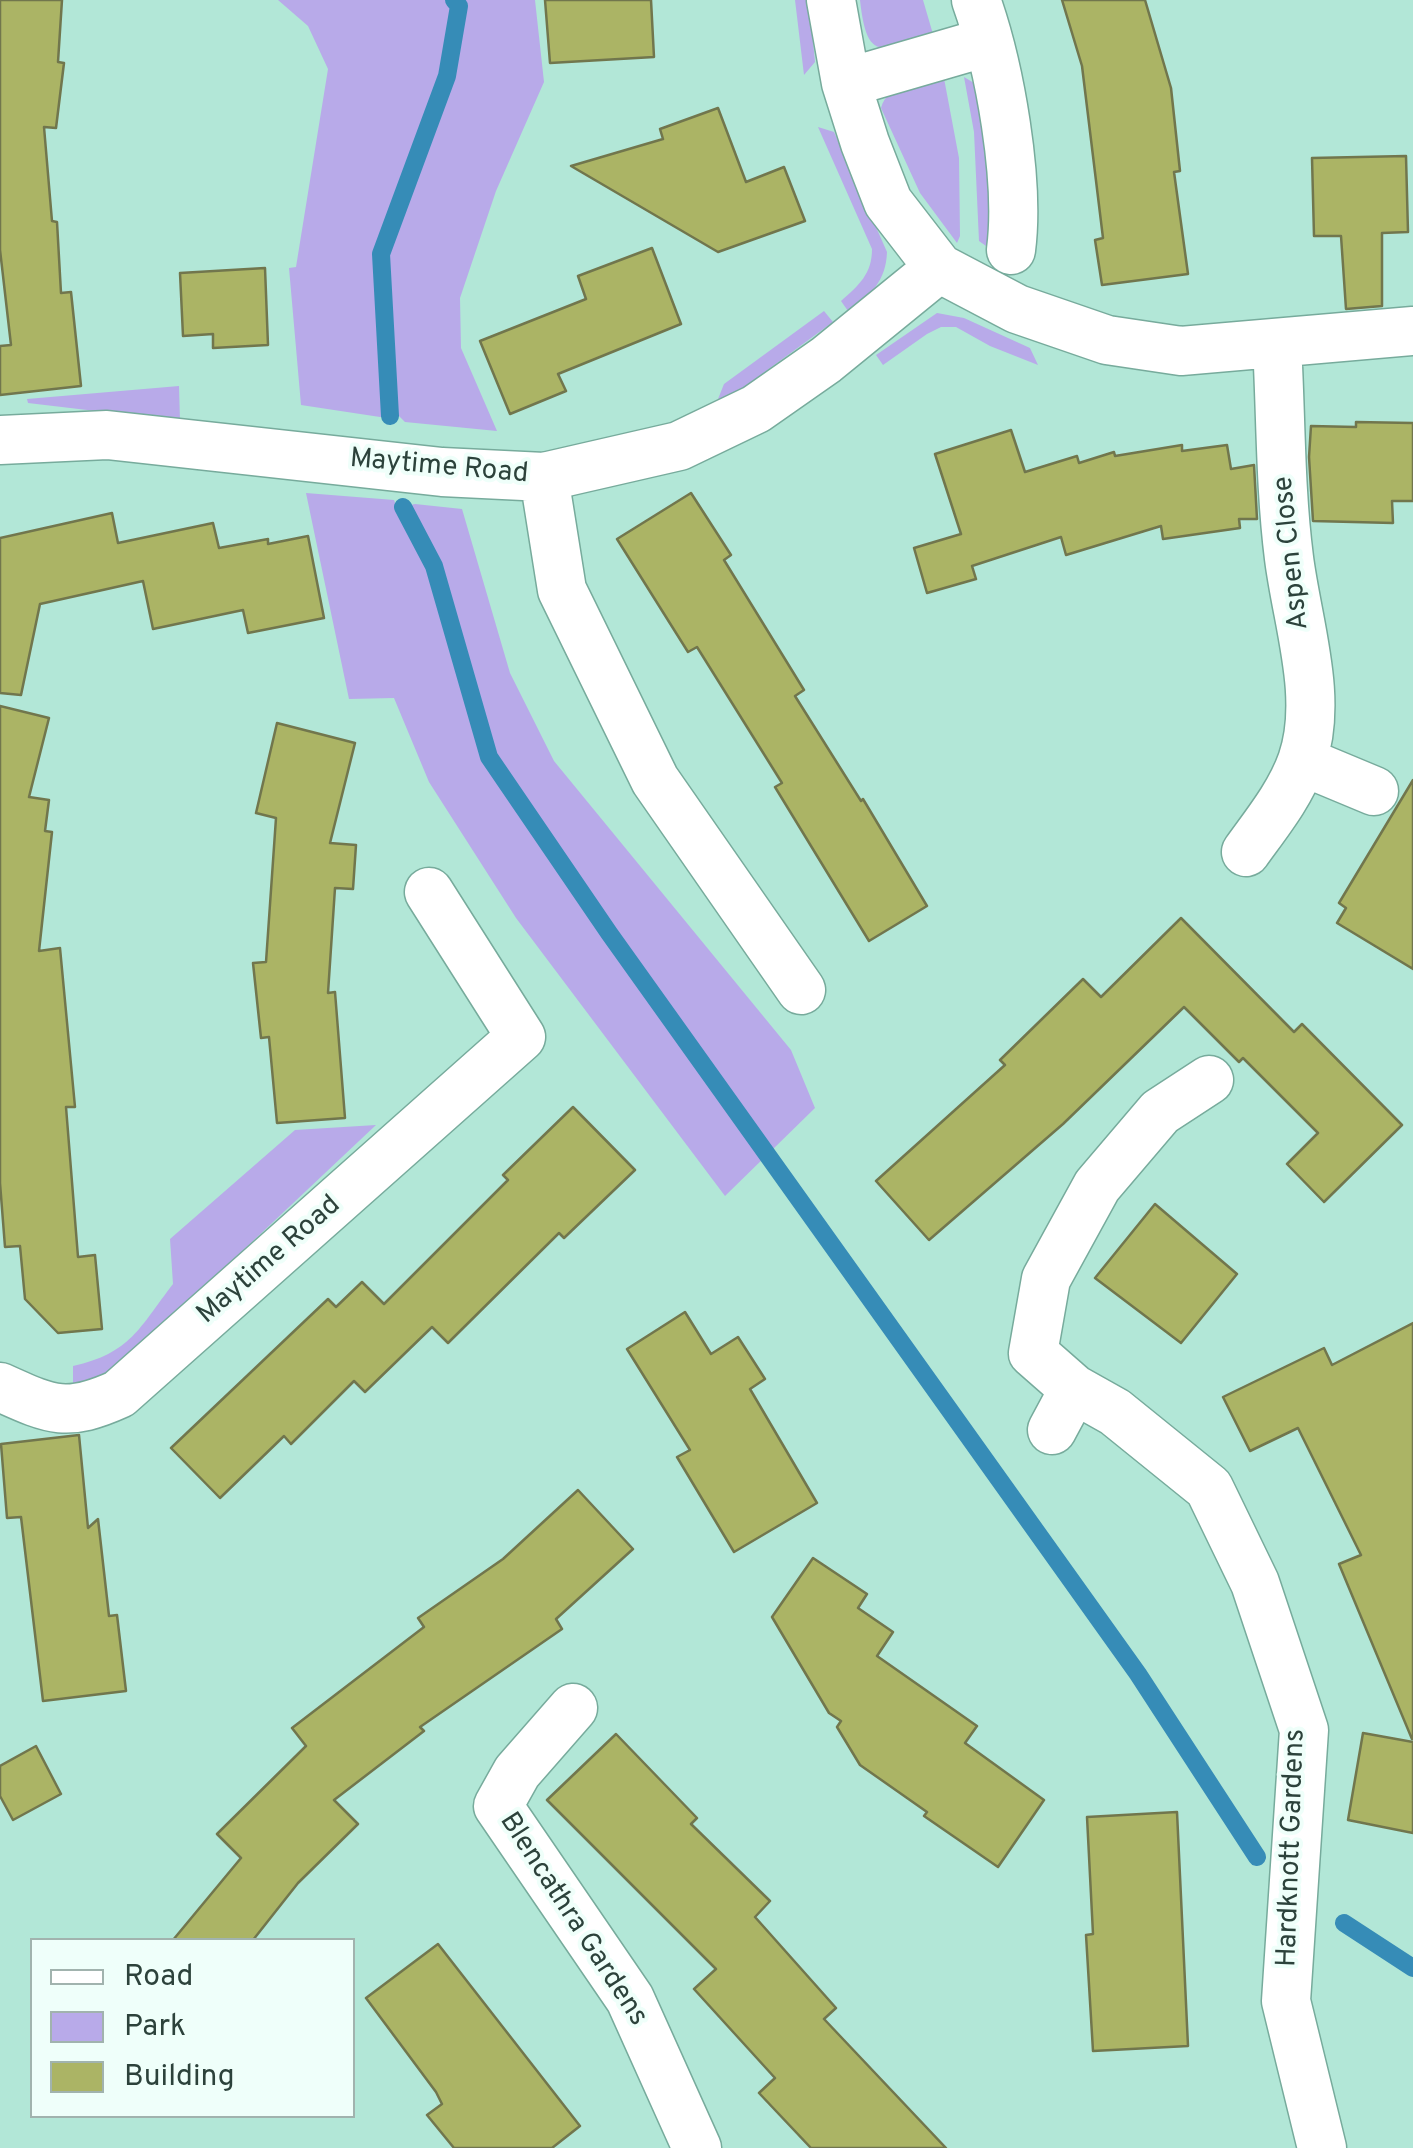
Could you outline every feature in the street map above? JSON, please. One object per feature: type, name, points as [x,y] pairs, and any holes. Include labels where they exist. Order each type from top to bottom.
[{"type":"street","points":[[832,0],[846,83],[864,143],[888,202],[939,268],[1017,310],[1108,340],[1181,351],[1413,331]]},
{"type":"street","points":[[846,83],[982,21],[1011,164],[1015,211],[1011,250]]},
{"type":"street","name":"Maytime Road","points":[[0,440],[107,435],[442,472],[544,476],[679,446],[756,409],[826,360],[939,268]]},
{"type":"street","name":"Aspen Close","points":[[1246,852],[1286,793],[1302,761],[1308,728],[1308,680],[1288,556],[1277,345]]},
{"type":"street","points":[[544,476],[562,590],[655,780],[802,990]]},
{"type":"street","points":[[1302,761],[1374,791]]},
{"type":"street","name":"Maytime Road","points":[[0,1387],[54,1409],[86,1409],[119,1394],[521,1037],[430,892]]},
{"type":"street","name":"Hardknott Gardens","points":[[1209,1080],[1160,1112],[1097,1186],[1046,1278],[1033,1353],[1208,1488],[1255,1583],[1304,1730],[1286,2001],[1322,2148]]},
{"type":"street","points":[[1052,1430],[1074,1388]]},
{"type":"street","name":"Blencathra Gardens","points":[[573,1708],[517,1772],[498,1806],[630,1998],[697,2148]]},
{"type":"green space","points":[[278,0],[535,0],[544,82],[496,191],[460,298],[461,348],[497,431],[405,422],[398,415],[380,417],[301,405],[289,268],[296,267],[328,69],[308,26]]},
{"type":"green space","points":[[795,0],[809,0],[815,62],[804,75]]},
{"type":"green space","points":[[860,0],[923,0],[935,41],[880,48],[867,35]]},
{"type":"green space","points":[[943,73],[959,158],[957,243],[920,193],[881,108],[898,88]]},
{"type":"green space","points":[[964,77],[983,94],[993,251],[979,241],[974,132]]},
{"type":"green space","points":[[818,127],[834,132],[887,252],[876,286],[848,311],[841,301],[867,272],[872,249]]},
{"type":"green space","points":[[824,311],[833,322],[716,404],[724,384]]},
{"type":"green space","points":[[937,313],[964,318],[1030,348],[1038,365],[956,327],[941,327],[883,365],[876,355]]},
{"type":"green space","points":[[179,386],[180,421],[28,403],[27,399]]},
{"type":"green space","points":[[306,493],[394,500],[397,508],[415,504],[462,509],[510,673],[554,761],[791,1050],[815,1108],[725,1196],[516,918],[429,782],[394,698],[349,699]]},
{"type":"green space","points":[[376,1125],[184,1306],[119,1374],[73,1386],[73,1366],[108,1354],[132,1337],[173,1284],[170,1239],[295,1130]]},
{"type":"building","points":[[0,0],[62,0],[58,62],[64,63],[56,128],[44,127],[52,221],[57,222],[61,293],[71,292],[81,386],[0,395],[0,346],[11,345],[0,250]]},
{"type":"building","points":[[545,0],[651,0],[654,57],[550,63]]},
{"type":"building","points":[[1062,0],[1145,0],[1171,88],[1180,171],[1174,172],[1188,274],[1102,285],[1095,240],[1103,238],[1082,66]]},
{"type":"building","points":[[718,108],[746,182],[784,167],[805,221],[718,252],[571,166],[663,139],[660,129]]},
{"type":"building","points":[[1406,156],[1408,232],[1382,233],[1382,306],[1346,309],[1341,236],[1314,236],[1312,158]]},
{"type":"building","points":[[652,248],[681,324],[558,374],[566,391],[510,414],[480,341],[586,299],[578,276]]},
{"type":"building","points":[[265,268],[268,345],[213,348],[213,334],[183,336],[180,273]]},
{"type":"building","points":[[1356,422],[1413,423],[1413,501],[1392,501],[1393,523],[1313,521],[1311,426],[1356,427]]},
{"type":"building","points":[[1011,430],[1025,472],[1077,456],[1079,463],[1114,452],[1115,456],[1182,445],[1182,451],[1227,445],[1231,469],[1254,465],[1257,519],[1239,519],[1240,528],[1163,539],[1161,526],[1066,555],[1061,537],[972,566],[976,579],[927,593],[914,548],[961,534],[935,454]]},
{"type":"building","points":[[691,493],[731,555],[724,560],[804,690],[795,696],[927,906],[869,941],[775,787],[782,783],[697,647],[688,652],[617,539]]},
{"type":"building","points":[[112,513],[118,543],[213,523],[219,548],[308,536],[324,618],[248,633],[243,610],[153,629],[143,581],[40,604],[21,695],[0,693],[0,538]]},
{"type":"building","points":[[0,706],[49,718],[29,797],[49,800],[45,831],[52,832],[39,951],[60,948],[75,1107],[66,1107],[78,1257],[95,1255],[102,1329],[58,1333],[25,1299],[20,1246],[5,1247],[0,1183]]},
{"type":"building","points":[[277,723],[355,743],[330,843],[356,845],[353,889],[335,888],[328,993],[335,992],[345,1118],[277,1123],[269,1037],[261,1038],[253,963],[266,962],[276,818],[256,813]]},
{"type":"building","points":[[1413,780],[1413,969],[1337,923],[1346,908],[1339,903]]},
{"type":"building","points":[[1181,918],[1294,1032],[1302,1024],[1402,1125],[1324,1202],[1287,1164],[1318,1133],[1243,1058],[1239,1062],[1184,1007],[1063,1124],[929,1240],[876,1181],[1005,1065],[1000,1060],[1083,979],[1101,997]]},
{"type":"building","points":[[573,1107],[635,1170],[564,1238],[559,1233],[448,1343],[432,1327],[365,1392],[354,1381],[291,1444],[284,1436],[220,1498],[171,1448],[328,1299],[336,1307],[362,1282],[384,1304],[508,1180],[503,1175]]},
{"type":"building","points":[[1155,1204],[1237,1274],[1181,1343],[1095,1278]]},
{"type":"building","points":[[685,1312],[711,1354],[738,1337],[765,1379],[750,1389],[817,1503],[734,1552],[677,1457],[690,1450],[627,1349]]},
{"type":"building","points":[[1413,1323],[1412,1739],[1339,1564],[1361,1555],[1298,1428],[1250,1451],[1223,1397],[1324,1348],[1332,1365]]},
{"type":"building","points":[[79,1435],[88,1528],[98,1519],[109,1616],[117,1615],[126,1691],[43,1701],[21,1517],[7,1518],[1,1444]]},
{"type":"building","points":[[578,1490],[633,1549],[556,1619],[562,1629],[420,1727],[424,1731],[334,1800],[358,1824],[298,1883],[255,1938],[175,1938],[241,1858],[217,1834],[306,1746],[292,1728],[424,1627],[418,1618],[503,1559]]},
{"type":"building","points":[[813,1558],[867,1594],[858,1608],[893,1632],[877,1656],[977,1726],[965,1743],[1044,1800],[998,1867],[860,1765],[837,1727],[841,1721],[829,1713],[772,1617]]},
{"type":"building","points":[[1363,1733],[1413,1742],[1413,1833],[1348,1820]]},
{"type":"building","points":[[616,1734],[697,1818],[691,1824],[770,1901],[755,1917],[836,2008],[824,2019],[946,2148],[811,2148],[759,2093],[775,2078],[694,1989],[716,1969],[547,1800]]},
{"type":"building","points":[[36,1746],[61,1794],[13,1820],[0,1796],[0,1766]]},
{"type":"building","points":[[1177,1812],[1188,2046],[1093,2051],[1086,1935],[1093,1934],[1087,1817]]},
{"type":"building","points":[[438,1944],[580,2126],[552,2148],[454,2148],[427,2115],[442,2104],[436,2092],[366,1998]]},
{"type":"waterway","points":[[390,416],[381,254],[447,76],[459,6],[454,0]]},
{"type":"waterway","points":[[403,507],[434,566],[489,757],[609,933],[1138,1674],[1257,1857]]},
{"type":"waterway","points":[[1344,1923],[1413,1968]]}]
